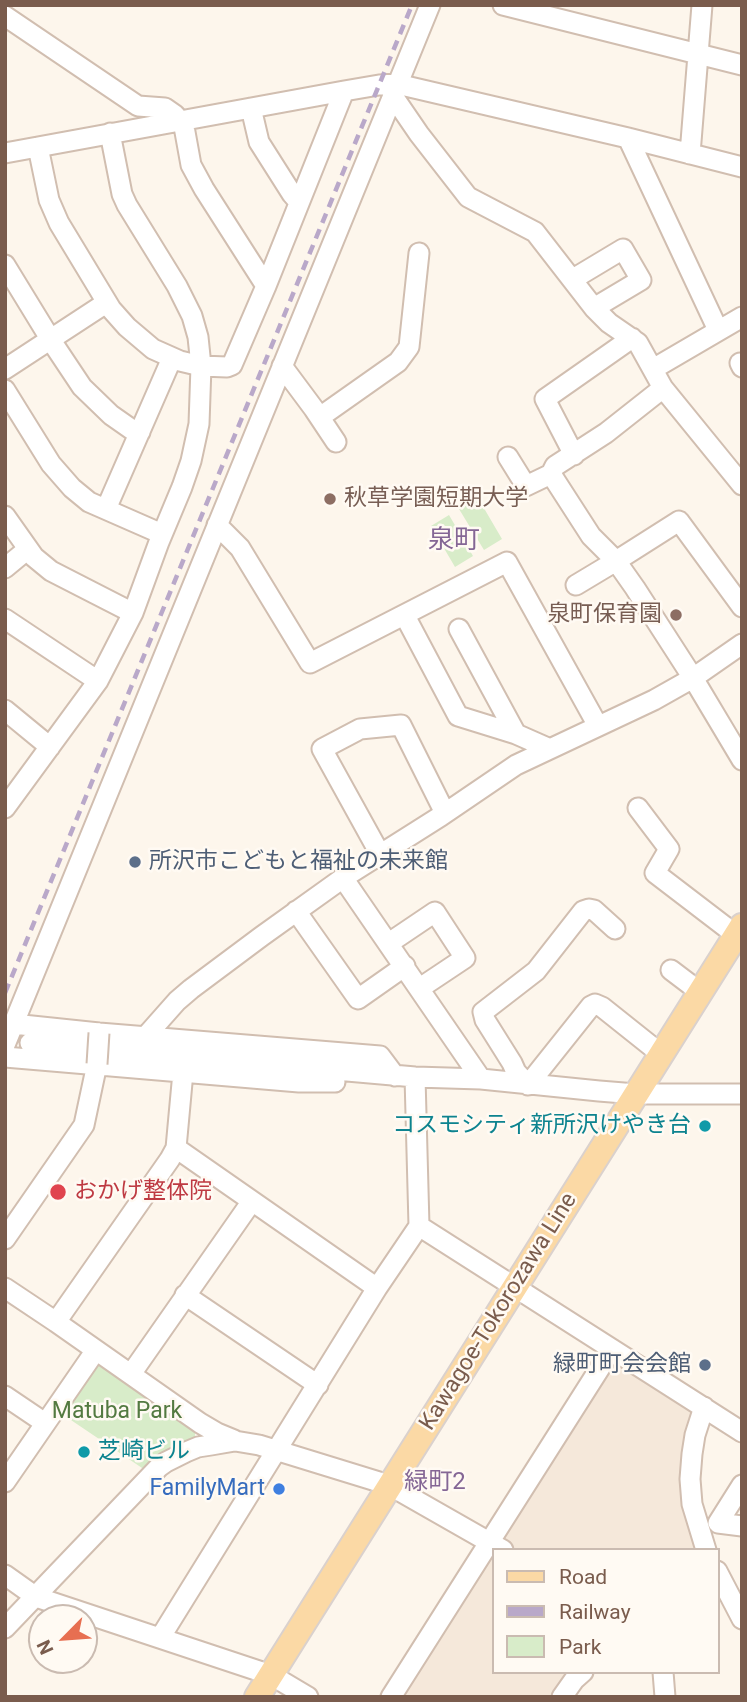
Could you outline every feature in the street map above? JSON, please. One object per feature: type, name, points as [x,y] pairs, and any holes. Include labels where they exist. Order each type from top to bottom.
[{"type":"main road","name":"Kawagoe-Tokorozawa Line","points":[[257,1697],[739,930]]},
{"type":"street","points":[[5,1045],[430,5]]},
{"type":"street","points":[[503,5],[742,65]]},
{"type":"street","points":[[690,154],[702,5]]},
{"type":"street","points":[[5,16],[138,106],[165,108],[175,115],[163,123]]},
{"type":"street","points":[[5,153],[379,85],[628,138],[742,167]]},
{"type":"street","points":[[395,90],[419,134],[468,197],[535,232],[594,308],[609,323],[638,343],[663,388],[742,485]]},
{"type":"street","points":[[38,147],[49,200],[59,223],[106,303],[144,342],[172,358],[188,364],[227,367],[232,365],[266,286],[344,91]]},
{"type":"street","points":[[251,108],[259,142],[299,202]]},
{"type":"street","points":[[183,121],[191,165],[266,286]]},
{"type":"street","points":[[9,796],[50,747],[98,681],[133,613],[182,487],[199,424],[201,366],[195,324],[177,286],[122,194],[110,133]]},
{"type":"street","points":[[628,138],[718,330]]},
{"type":"street","points":[[573,279],[624,249],[641,280],[594,308]]},
{"type":"street","points":[[320,417],[398,362],[409,347],[419,253]]},
{"type":"street","points":[[5,265],[75,378],[111,415],[140,432]]},
{"type":"street","points":[[5,369],[106,303]]},
{"type":"street","points":[[653,369],[742,317]]},
{"type":"street","points":[[574,455],[545,398],[632,338]]},
{"type":"street","points":[[106,509],[172,358]]},
{"type":"street","points":[[282,366],[336,442]]},
{"type":"street","points":[[508,457],[526,486],[551,474],[555,466],[606,433],[663,388]]},
{"type":"street","points":[[5,390],[51,464],[72,488],[89,502],[162,534]]},
{"type":"street","points":[[551,474],[591,536],[616,561],[742,760]]},
{"type":"street","points":[[5,516],[34,557],[51,571],[133,613]]},
{"type":"street","points":[[576,585],[679,521],[742,607]]},
{"type":"street","points":[[217,525],[240,548],[310,663],[507,562],[598,726]]},
{"type":"street","points":[[5,568],[28,549]]},
{"type":"street","points":[[405,616],[458,716],[516,734],[550,749]]},
{"type":"street","points":[[5,619],[98,681]]},
{"type":"street","points":[[459,629],[516,734]]},
{"type":"street","points":[[146,1036],[191,989],[343,878],[516,765],[654,700],[742,644]]},
{"type":"street","points":[[5,709],[50,747]]},
{"type":"street","points":[[380,854],[322,749],[360,729],[401,725],[445,813]]},
{"type":"street","points":[[638,808],[669,849],[655,873],[739,930]]},
{"type":"street","points":[[343,878],[481,1079]]},
{"type":"street","points":[[528,1085],[516,1072],[485,1020],[483,1012],[536,971],[583,911],[594,910],[615,929]]},
{"type":"street","points":[[296,911],[358,999],[405,966]]},
{"type":"street","points":[[389,943],[435,912],[465,958],[420,988]]},
{"type":"street","points":[[671,970],[700,992]]},
{"type":"street","points":[[528,1085],[595,1004],[602,1006],[661,1054]]},
{"type":"street","points":[[13,1024],[380,1056],[405,1077],[419,1226],[377,1288],[160,1638]]},
{"type":"street","points":[[5,1239],[85,1125],[97,1064],[99,1033]]},
{"type":"street","points":[[30,1043],[405,1077],[481,1079],[636,1094],[742,1094]]},
{"type":"street","points":[[5,1057],[299,1082],[352,1082],[405,1077]]},
{"type":"street","points":[[56,1322],[176,1148],[183,1072]]},
{"type":"street","points":[[176,1148],[377,1288]]},
{"type":"street","points":[[131,1374],[252,1201]]},
{"type":"street","points":[[419,1226],[742,1432]]},
{"type":"street","points":[[5,1288],[217,1433],[235,1441],[277,1450],[389,1485],[496,1546],[612,1349]]},
{"type":"street","points":[[185,1295],[318,1385]]},
{"type":"street","points":[[5,1482],[96,1350]]},
{"type":"street","points":[[5,1396],[45,1423]]},
{"type":"street","points":[[704,1407],[695,1435],[690,1479],[692,1504],[705,1548]]},
{"type":"street","points":[[5,1628],[166,1462],[198,1447],[235,1441]]},
{"type":"street","points":[[742,1485],[719,1524],[742,1526]]},
{"type":"street","points":[[391,1697],[491,1553]]},
{"type":"street","points":[[5,1575],[36,1597],[271,1675],[308,1697]]},
{"type":"street","points":[[719,1575],[742,1619]]},
{"type":"street","points":[[562,1697],[581,1674]]},
{"type":"street","points":[[663,1674],[665,1697]]},
{"type":"shaded area","points":[[612,1359],[693,1407],[700,1548],[515,1548],[502,1541],[501,1535]]},
{"type":"shaded area","points":[[491,1557],[491,1674],[570,1674],[552,1697],[398,1697]]},
{"type":"green space","points":[[478,498],[502,539],[484,550],[459,509]]},
{"type":"green space","points":[[449,515],[473,556],[455,567],[431,526]]},
{"type":"green space","name":"Matuba Park","points":[[99,1360],[195,1430],[192,1440],[145,1470],[62,1414]]},
{"type":"railway","points":[[5,993],[412,5]]},
{"type":"place","name":"秋草学園短期大学","points":[[330,499]]},
{"type":"place","name":"泉町保育園","points":[[676,615]]},
{"type":"place","name":"所沢市こどもと福祉の未来館","points":[[135,862]]},
{"type":"place","name":"コスモシティ新所沢けやき台","points":[[705,1126]]},
{"type":"place","name":"おかげ整体院","points":[[58,1192]]},
{"type":"place","name":"緑町町会会館","points":[[705,1365]]},
{"type":"place","name":"芝崎ビル","points":[[84,1452]]},
{"type":"place","name":"FamilyMart","points":[[279,1489]]},
{"type":"district","name":"泉町","points":[[454,541]]},
{"type":"district","name":"緑町2","points":[[435,1483]]}]
